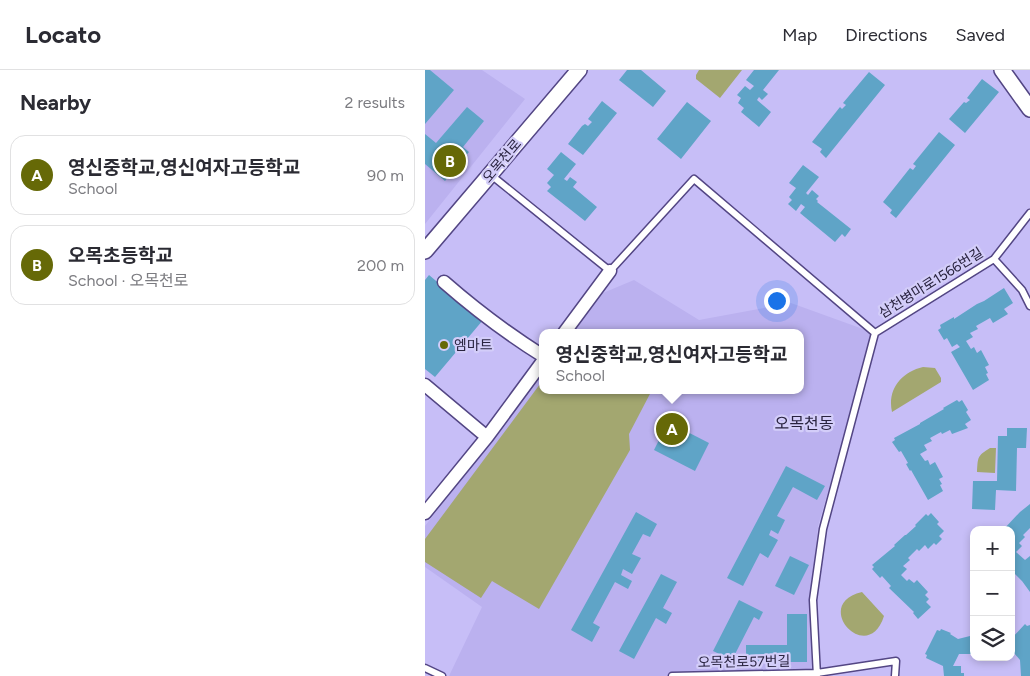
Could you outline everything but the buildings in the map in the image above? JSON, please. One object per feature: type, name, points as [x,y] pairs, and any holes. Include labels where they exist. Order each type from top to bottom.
[{"type":"street","name":"오목천로","points":[[425,252],[579,70]]},
{"type":"street","points":[[1002,70],[1030,110]]},
{"type":"street","points":[[1011,70],[1030,96]]},
{"type":"street","points":[[567,329],[610,271]]},
{"type":"street","points":[[444,282],[473,307],[539,353]]},
{"type":"street","points":[[425,513],[487,437],[539,366]]},
{"type":"street","points":[[425,385],[487,437]]},
{"type":"lane","points":[[490,174],[610,271],[694,179],[875,333]]},
{"type":"lane","name":"삼천병마로1566번길","points":[[817,674],[813,600],[823,529],[875,333],[994,258],[1030,214]]},
{"type":"lane","points":[[994,258],[1022,290],[1030,306]]},
{"type":"lane","name":"오목천로57번길","points":[[672,676],[817,674],[896,661],[895,676]]},
{"type":"lane","points":[[425,668],[442,676]]},
{"type":"shaded area","points":[[425,70],[482,70],[525,99],[425,224]]},
{"type":"shaded area","points":[[634,280],[699,320],[791,303],[874,333],[818,526],[810,599],[812,672],[660,676],[449,676],[482,607],[425,567],[425,526],[539,376],[539,394],[804,394],[804,329],[576,329],[603,293]]},
{"type":"green space","points":[[699,70],[742,70],[720,98],[696,79]]},
{"type":"green space","points":[[923,367],[935,368],[941,378],[941,382],[892,412],[892,396],[897,383],[908,373]]},
{"type":"green space","points":[[539,385],[539,394],[650,394],[629,434],[630,450],[539,609],[492,581],[481,598],[425,562],[425,539]]},
{"type":"green space","points":[[990,448],[996,448],[995,473],[977,472],[979,457]]},
{"type":"green space","points":[[862,592],[884,616],[876,630],[866,635],[856,634],[847,628],[842,618],[841,608],[847,599]]},
{"type":"place","name":"오목초등학교","points":[[450,161]]},
{"type":"place","name":"엠마트","points":[[444,345]]},
{"type":"place","name":"영신중학교,영신여자고등학교","points":[[672,429]]},
{"type":"district","name":"오목천동","points":[[804,423]]}]
